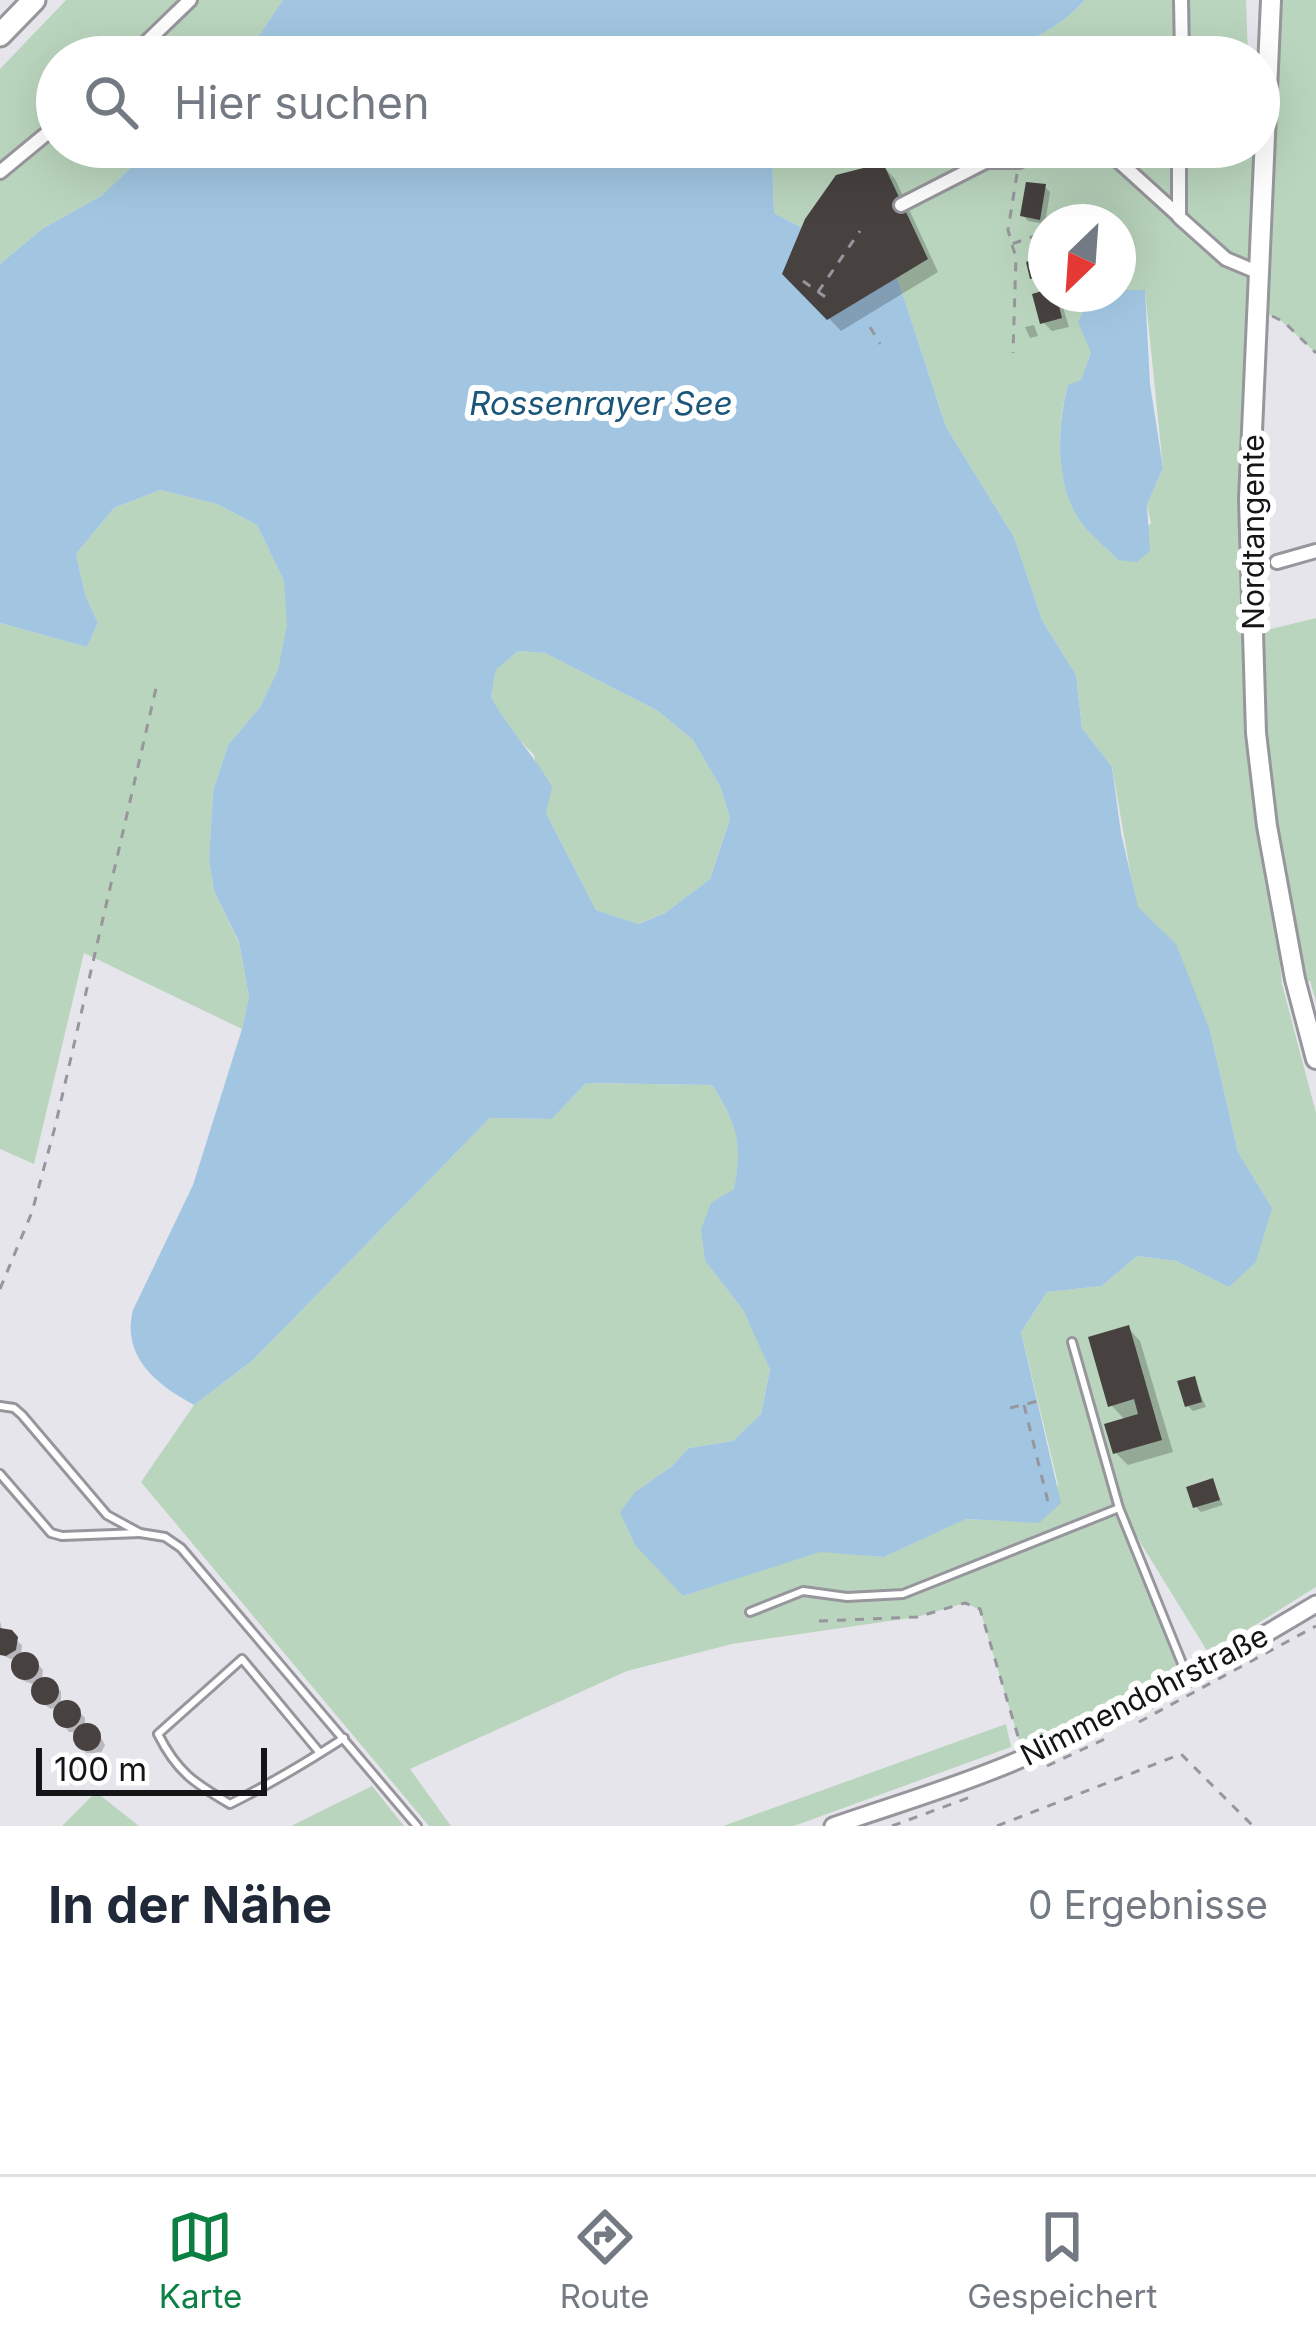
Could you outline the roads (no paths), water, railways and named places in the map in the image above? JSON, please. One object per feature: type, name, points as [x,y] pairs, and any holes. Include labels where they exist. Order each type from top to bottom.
[{"type":"highway","points":[[0,35],[34,0]]},
{"type":"main road","name":"Nordtangente","points":[[1269,36],[1271,0]]},
{"type":"main road","name":"Nordtangente","points":[[1262,168],[1250,499],[1256,733],[1295,980],[1316,1059]]},
{"type":"street","points":[[153,36],[190,0]]},
{"type":"street","points":[[1181,0],[1182,36]]},
{"type":"street","points":[[0,172],[36,142]]},
{"type":"street","points":[[901,205],[972,168]]},
{"type":"street","points":[[1126,168],[1226,259],[1257,272]]},
{"type":"street","points":[[1179,168],[1179,217]]},
{"type":"street","points":[[1277,562],[1316,551]]},
{"type":"street","name":"Nimmendohrstraße","points":[[833,1826],[1024,1757],[1188,1679],[1316,1604]]},
{"type":"lane","points":[[1072,1342],[1119,1508],[1188,1679]]},
{"type":"lane","points":[[0,1406],[22,1415],[107,1514],[140,1533]]},
{"type":"lane","points":[[0,1474],[51,1533],[140,1533],[165,1537],[182,1548],[417,1826]]},
{"type":"lane","points":[[750,1612],[803,1591],[847,1597],[903,1594],[1119,1508]]},
{"type":"lane","points":[[320,1753],[242,1659],[158,1734],[172,1761],[194,1783],[230,1804],[320,1753],[344,1738]]},
{"type":"water","points":[[283,0],[1085,0],[1037,36],[258,36]]},
{"type":"water","name":"Rossenrayer See","points":[[131,168],[772,168],[774,213],[821,238],[880,257],[898,280],[946,427],[1014,537],[1042,620],[1076,675],[1082,728],[1112,767],[1138,907],[1176,944],[1210,1030],[1238,1152],[1272,1208],[1256,1262],[1229,1287],[1176,1261],[1137,1256],[1102,1286],[1047,1292],[1021,1332],[1061,1503],[1039,1523],[966,1519],[884,1557],[820,1552],[683,1596],[635,1545],[620,1512],[636,1491],[689,1448],[733,1441],[761,1414],[770,1369],[743,1310],[705,1261],[701,1229],[711,1203],[734,1189],[738,1159],[732,1123],[712,1085],[586,1083],[552,1119],[490,1118],[252,1361],[194,1405],[145,1368],[132,1342],[133,1310],[193,1185],[249,997],[239,942],[214,891],[209,861],[213,791],[228,745],[260,707],[278,670],[287,625],[284,581],[257,525],[217,504],[160,490],[114,508],[76,554],[98,623],[87,647],[0,623],[0,264],[42,229],[101,196]],"holes":[[[518,651],[545,653],[658,711],[693,740],[721,788],[730,819],[710,879],[665,913],[638,924],[596,910],[546,813],[552,787],[491,697],[496,670]]]},
{"type":"water","points":[[1136,290],[1145,290],[1150,384],[1163,468],[1147,505],[1150,551],[1137,562],[1118,560],[1082,524],[1065,487],[1060,453],[1068,385],[1081,380],[1091,352],[1078,322],[1083,312],[1136,312]]}]
